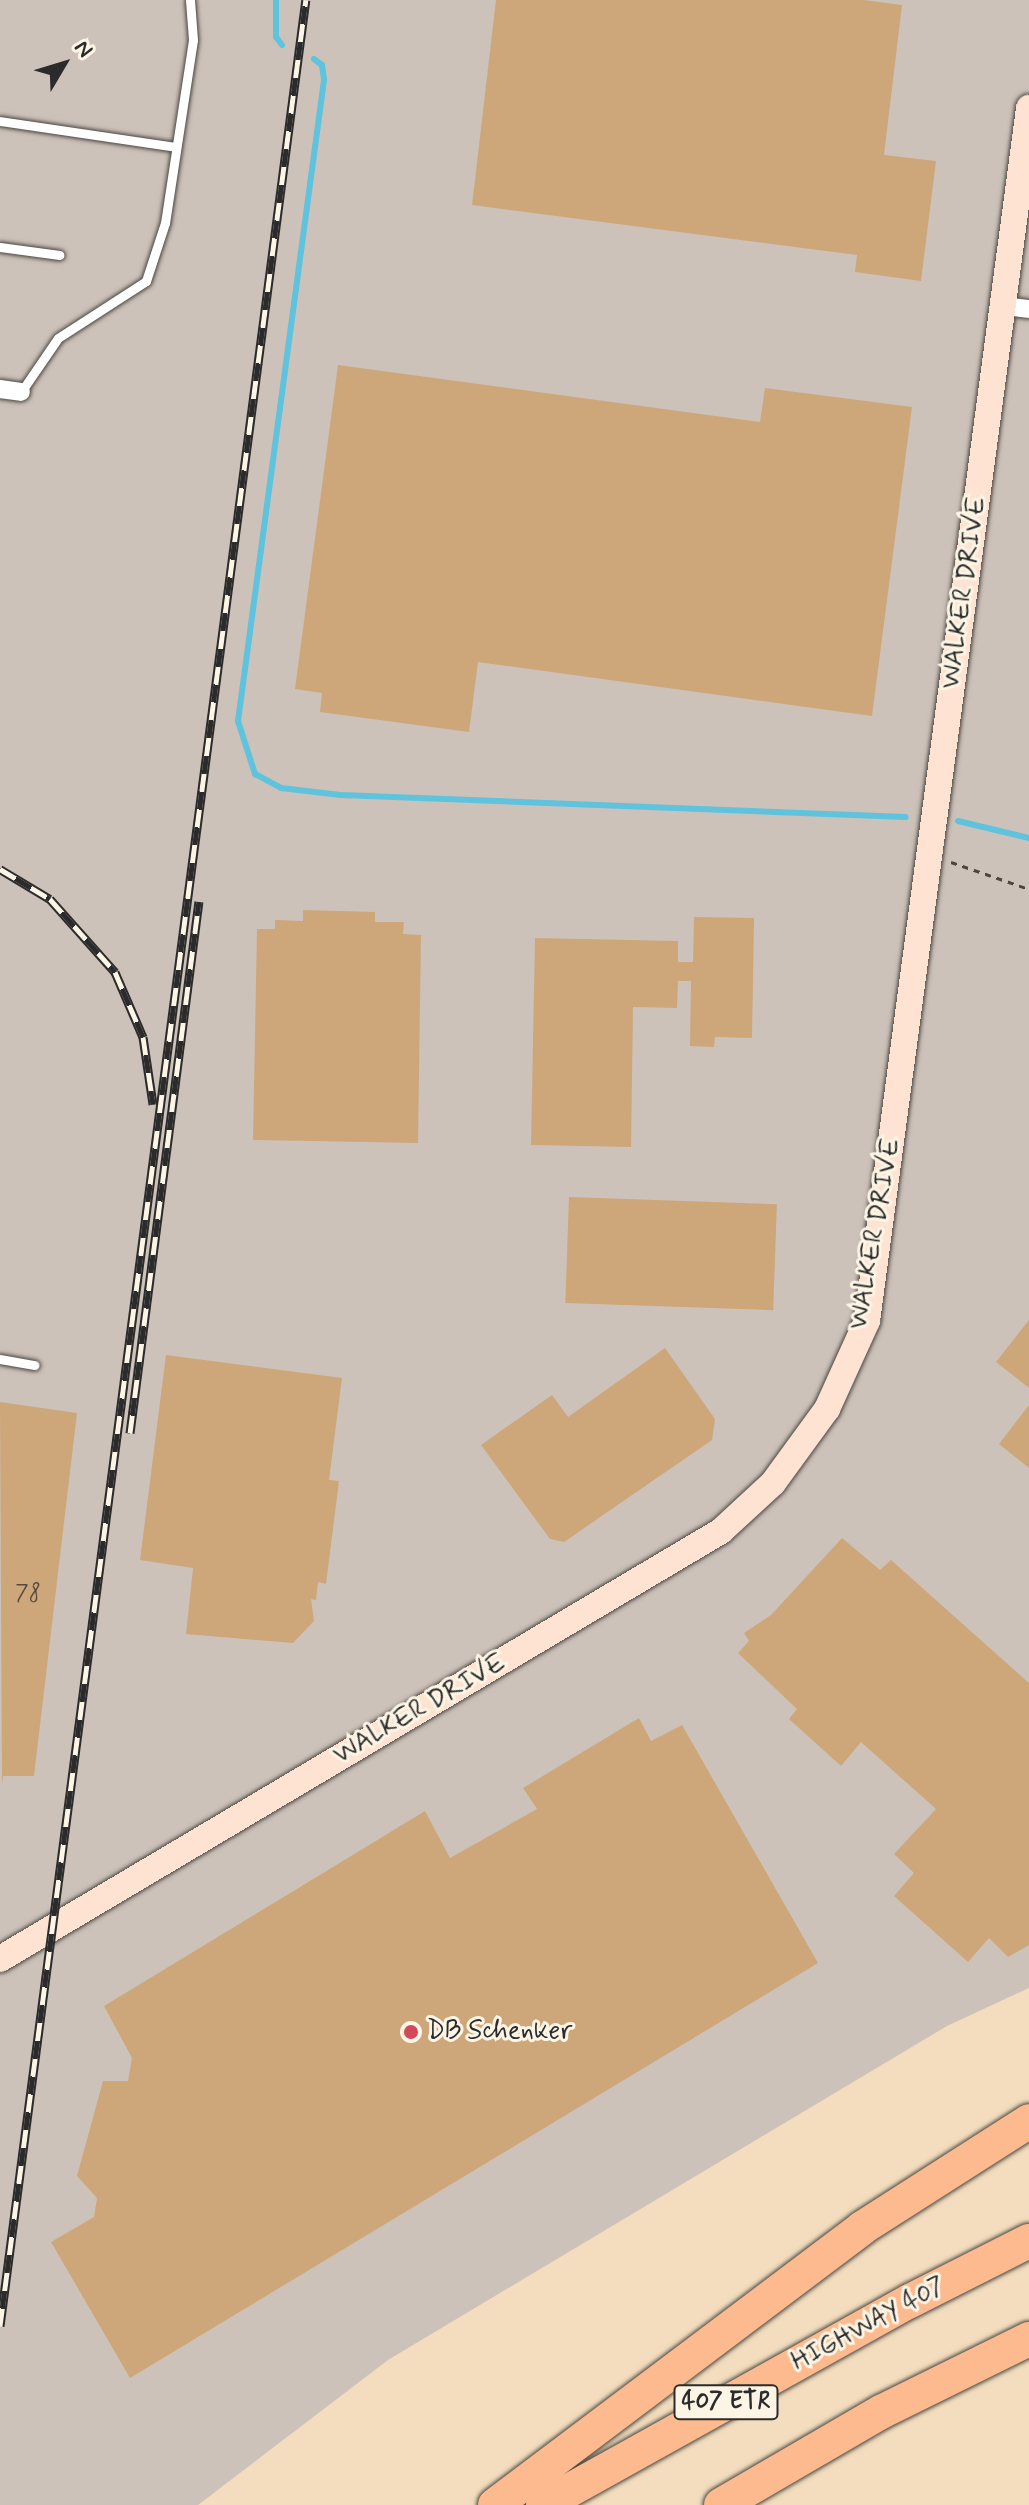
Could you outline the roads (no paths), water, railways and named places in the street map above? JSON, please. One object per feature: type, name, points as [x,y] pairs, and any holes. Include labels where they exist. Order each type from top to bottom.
[{"type":"highway","points":[[495,2505],[862,2228],[1029,2121]]},
{"type":"highway","name":"HIGHWAY 407","points":[[543,2505],[910,2301],[1029,2241]]},
{"type":"highway","points":[[721,2505],[881,2412],[1029,2339]]},
{"type":"street","name":"WALKER DRIVE","points":[[0,1959],[721,1531],[773,1483],[827,1409],[867,1321],[928,854],[1017,307],[1029,108]]},
{"type":"street","points":[[0,389],[21,392]]},
{"type":"lane","points":[[21,392],[58,338],[146,281],[165,223],[193,40],[190,0]]},
{"type":"lane","points":[[0,121],[176,147]]},
{"type":"lane","points":[[0,247],[59,255]]},
{"type":"lane","points":[[0,1359],[34,1365]]},
{"type":"waterway","points":[[276,0],[276,37],[282,45]]},
{"type":"waterway","points":[[314,59],[322,65],[324,80],[238,721],[255,774],[281,788],[341,795],[906,817]]},
{"type":"waterway","points":[[958,821],[1029,838]]},
{"type":"railway","points":[[0,2326],[306,0]]},
{"type":"railway","points":[[0,869],[50,899],[115,972],[143,1037],[153,1104]]},
{"type":"railway","points":[[130,1433],[199,901]]},
{"type":"place","name":"DB Schenker","points":[[411,2032]]}]
